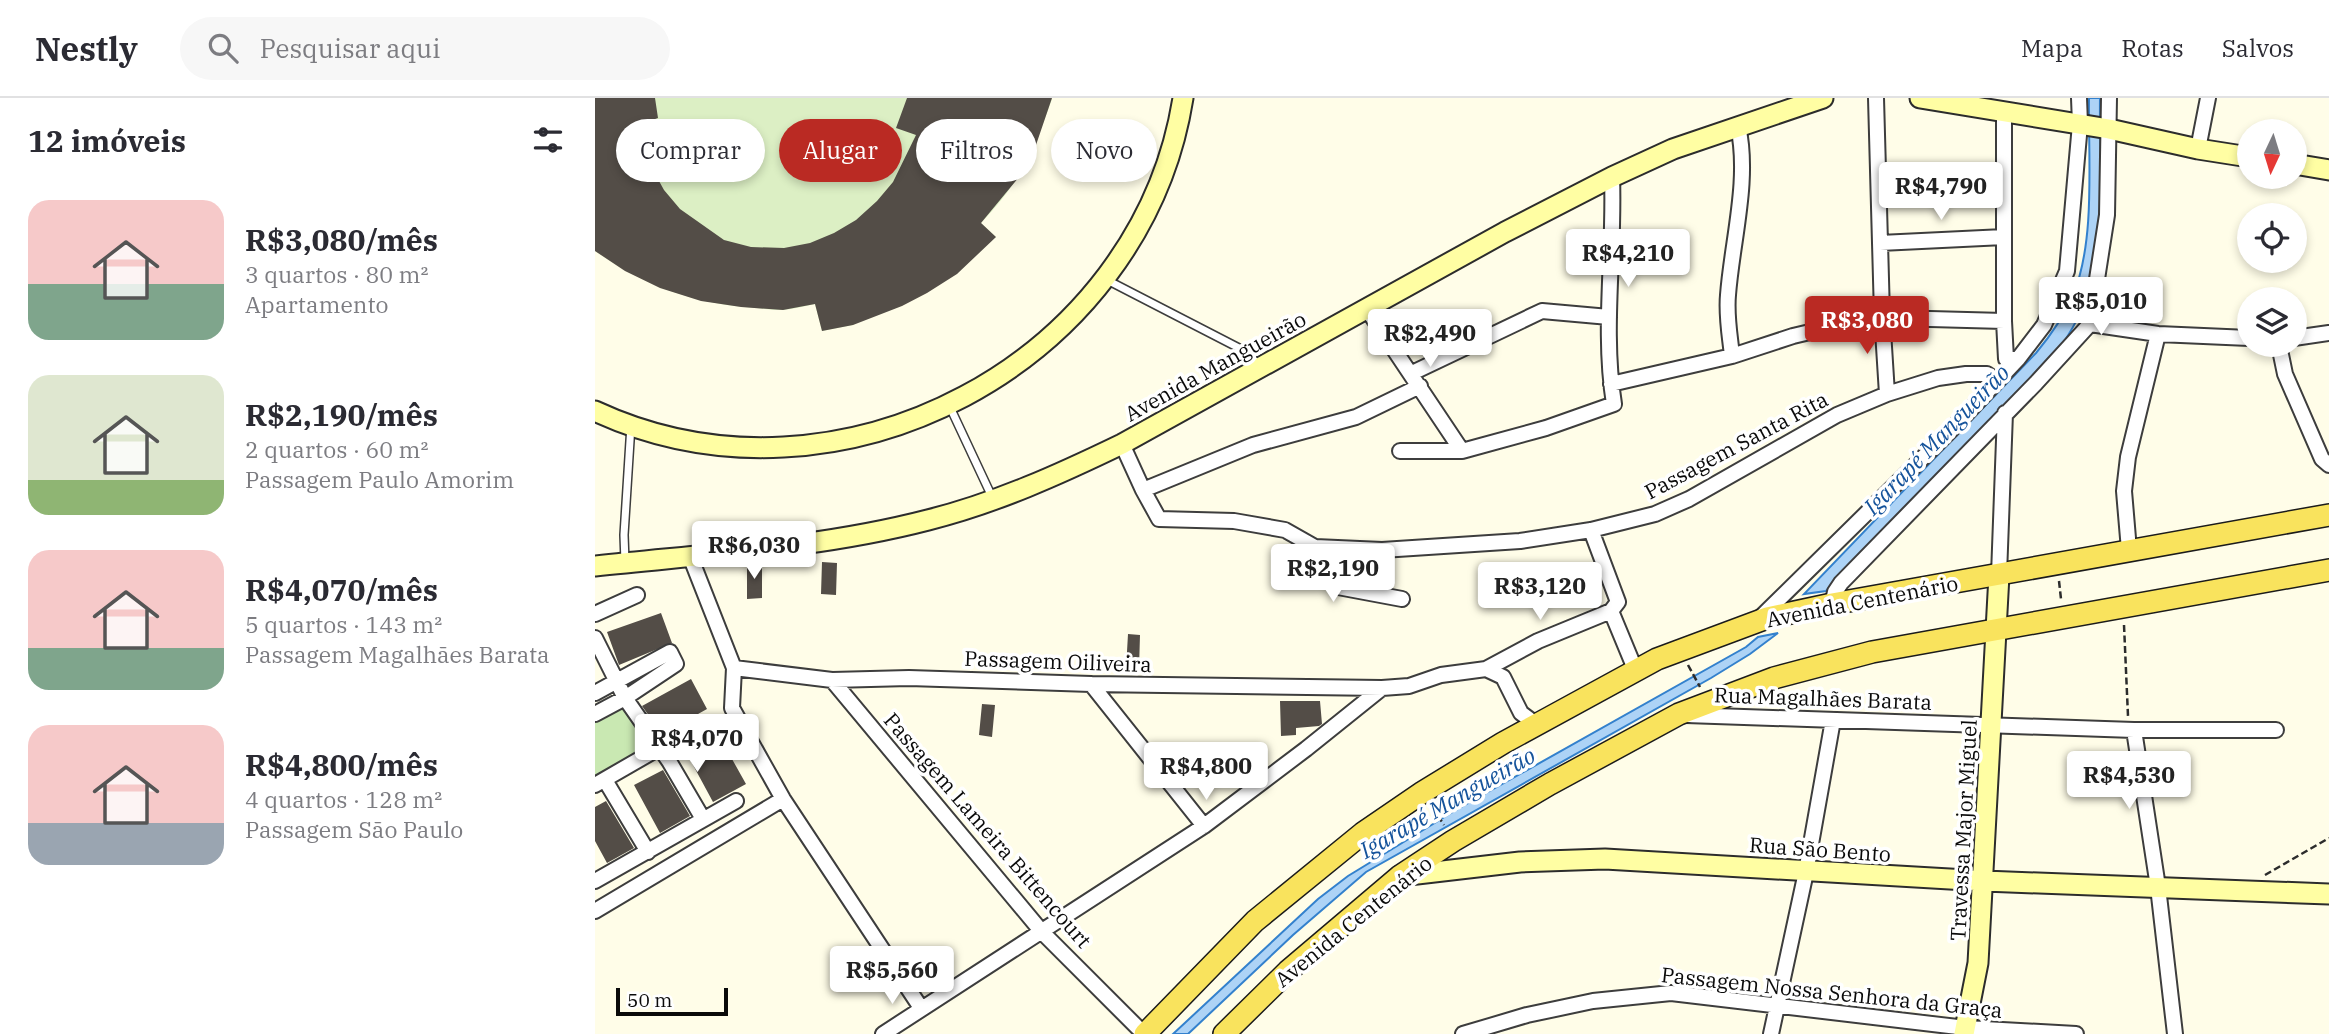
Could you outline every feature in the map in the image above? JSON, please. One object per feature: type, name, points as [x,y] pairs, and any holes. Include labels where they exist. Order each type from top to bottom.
[{"type":"main road","name":"Avenida Centenário","points":[[1145,1034],[1255,921],[1363,833],[1423,792],[1537,724],[1657,659],[1756,622],[1832,604],[2329,515]]},
{"type":"main road","name":"Avenida Centenário","points":[[1224,1034],[1288,971],[1401,876],[1453,841],[1550,784],[1679,714],[1774,678],[1872,652],[2329,570]]},
{"type":"street","points":[[595,411],[631,425],[696,441],[742,446],[788,446],[879,432],[949,405],[1005,374],[1041,346],[1075,314],[1104,279],[1130,241],[1152,200],[1168,157],[1183,98]]},
{"type":"street","name":"Avenida Mangueirão","points":[[595,566],[826,540],[928,520],[1058,475],[1122,443],[1505,232],[1612,177],[1673,149],[1823,98]]},
{"type":"street","points":[[1876,98],[1887,394]]},
{"type":"street","points":[[1920,98],[2109,129],[2237,155]]},
{"type":"street","points":[[1756,622],[1896,485],[2018,359],[2044,326],[2067,271],[2080,124],[2079,98]]},
{"type":"street","points":[[1832,604],[1841,583],[2090,324],[2107,215],[2109,98]]},
{"type":"street","points":[[2198,149],[2208,98]]},
{"type":"street","points":[[2004,111],[2006,359],[2018,359]]},
{"type":"street","points":[[1732,356],[1728,298],[1742,161],[1738,126]]},
{"type":"street","points":[[2307,166],[2329,170]]},
{"type":"street","points":[[1879,174],[2004,173]]},
{"type":"street","points":[[1400,451],[1462,450],[1546,428],[1614,404],[1608,348],[1614,215],[1612,177]]},
{"type":"street","points":[[1880,243],[2004,237]]},
{"type":"street","points":[[1367,309],[1462,450]]},
{"type":"street","points":[[1412,373],[1542,311],[1609,317]]},
{"type":"street","points":[[1611,384],[1732,356],[1793,336],[1882,315],[1893,318],[2004,321]]},
{"type":"street","points":[[2090,324],[2158,334],[2237,337]]},
{"type":"street","points":[[2129,550],[2124,491],[2128,457],[2158,334]]},
{"type":"street","points":[[2307,337],[2329,334]]},
{"type":"street","points":[[2281,357],[2285,374],[2322,459],[2329,465]]},
{"type":"street","name":"Passagem Santa Rita","points":[[1122,443],[1143,491],[1159,519],[1234,521],[1285,530],[1315,547],[1396,549],[1520,541],[1591,530],[1655,514],[1837,415],[1887,394],[1938,378],[1966,374],[1987,374],[1997,380]]},
{"type":"street","points":[[1143,491],[1253,445],[1356,417],[1420,386]]},
{"type":"street","points":[[1999,575],[2005,413]]},
{"type":"street","points":[[1486,669],[1538,641],[1611,611],[1618,602],[1591,530]]},
{"type":"street","points":[[1315,547],[1323,576],[1338,587],[1402,599]]},
{"type":"street","points":[[690,556],[734,668],[732,708],[783,799],[921,1007]]},
{"type":"street","name":"Travessa Major Miguel","points":[[1965,1031],[1978,963],[1999,575]]},
{"type":"street","points":[[595,614],[637,595]]},
{"type":"street","points":[[1611,611],[1635,669]]},
{"type":"street","points":[[595,638],[625,698],[703,819]]},
{"type":"street","points":[[595,693],[670,652],[675,666],[595,714]]},
{"type":"street","name":"Passagem Oiliveira","points":[[734,668],[832,680],[909,678],[1091,684],[1382,688],[1409,686],[1441,675],[1486,669]]},
{"type":"street","points":[[1486,669],[1503,677],[1521,713],[1537,724]]},
{"type":"street","name":"Passagem Lameira Bittencourt","points":[[832,680],[1042,932],[1145,1034]]},
{"type":"street","points":[[1091,684],[1204,826]]},
{"type":"street","points":[[883,1034],[1204,826],[1382,688]]},
{"type":"street","name":"Rua Magalhães Barata","points":[[1679,714],[2131,730],[2276,730]]},
{"type":"street","points":[[1772,1034],[1806,872],[1833,720]]},
{"type":"street","points":[[648,852],[600,783],[698,725]]},
{"type":"street","points":[[2131,730],[2158,887],[2175,1034]]},
{"type":"street","points":[[595,911],[783,799]]},
{"type":"street","points":[[595,881],[736,801]]},
{"type":"street","name":"Rua São Bento","points":[[1401,876],[1520,862],[1605,859],[1984,881],[2329,894]]},
{"type":"street","name":"Passagem Nossa Senhora da Graça","points":[[1463,1034],[1527,1015],[1593,1001],[1671,993],[1965,1031],[2076,1034]]},
{"type":"lane","points":[[1104,279],[1239,348],[1261,367]]},
{"type":"lane","points":[[949,405],[993,499]]},
{"type":"lane","points":[[625,563],[624,536],[631,425]]},
{"type":"path","points":[[2057,564],[2064,616]]},
{"type":"path","points":[[2123,607],[2131,730]]},
{"type":"path","points":[[1688,666],[1702,691]]},
{"type":"path","points":[[1430,804],[1448,832]]},
{"type":"path","points":[[2238,890],[2329,838]]},
{"type":"green space","points":[[595,98],[1052,99],[1037,139],[1037,119],[916,119],[916,182],[1014,182],[981,223],[996,237],[853,325],[822,331],[815,304],[776,310],[733,306],[691,297],[633,274],[595,251]]},
{"type":"green space","points":[[625,698],[659,749],[595,786],[595,714]]},
{"type":"water","points":[[2089,98],[2100,98],[2099,229],[2091,280],[2074,325],[2031,382],[1962,449],[1826,591],[1804,594],[2036,353],[2061,318],[2073,295],[2085,250],[2089,198]]},
{"type":"water","points":[[1778,633],[1711,678],[1366,872],[1293,935],[1188,1034],[1173,1034],[1318,899],[1348,876],[1456,810],[1746,647],[1758,637]]},
{"type":"building","points":[[595,98],[655,98],[658,118],[616,119],[616,182],[660,182],[680,209],[724,240],[751,247],[784,248],[810,243],[856,220],[893,182],[902,182],[902,164],[916,135],[916,182],[1015,182],[981,223],[996,237],[957,274],[902,306],[853,325],[822,331],[815,304],[783,310],[701,301],[660,288],[625,271],[595,251]]},
{"type":"building","points":[[907,98],[1052,98],[1037,142],[1037,119],[916,119],[916,135],[902,130],[902,119],[899,119]]},
{"type":"building","points":[[822,562],[837,563],[836,595],[821,594]]},
{"type":"building","points":[[747,563],[762,563],[762,598],[747,599]]},
{"type":"building","points":[[661,613],[672,643],[619,665],[607,632]]},
{"type":"building","points":[[1128,634],[1140,635],[1139,669],[1126,669]]},
{"type":"building","points":[[691,679],[707,709],[662,734],[642,706]]},
{"type":"building","points":[[1280,701],[1320,701],[1322,724],[1296,728],[1296,735],[1281,736]]},
{"type":"building","points":[[982,704],[995,705],[992,737],[979,735]]},
{"type":"building","points":[[718,734],[746,784],[713,802],[686,752]]},
{"type":"building","points":[[663,770],[690,816],[660,833],[634,785]]},
{"type":"building","points":[[606,801],[634,848],[607,863],[595,841],[595,807]]},
{"type":"water label","name":"Igarapé Mangueirão","points":[[1936,439]]},
{"type":"water label","name":"Igarapé Mangueirão","points":[[1447,802]]}]
